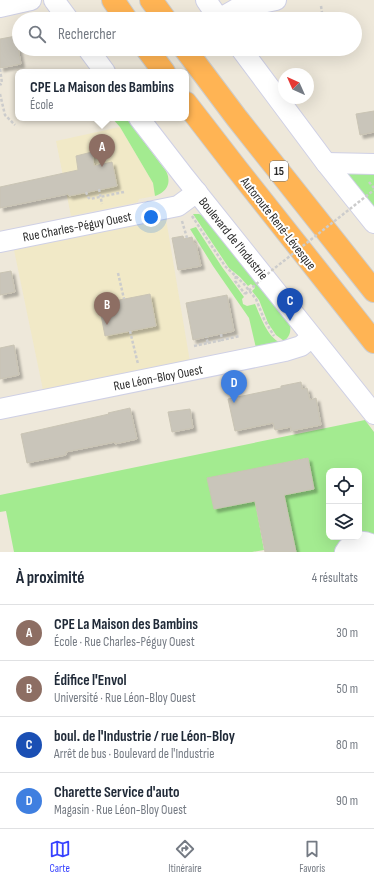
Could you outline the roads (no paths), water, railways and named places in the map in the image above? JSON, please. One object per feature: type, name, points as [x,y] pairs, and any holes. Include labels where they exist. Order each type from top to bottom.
[{"type":"highway","points":[[113,0],[121,12]]},
{"type":"highway","points":[[151,0],[159,12]]},
{"type":"highway","points":[[152,56],[162,69]]},
{"type":"highway","name":"15","points":[[191,56],[236,116],[374,291]]},
{"type":"highway","name":"Autoroute René-Lévesque","points":[[189,107],[374,342]]},
{"type":"street","points":[[0,8],[31,0]]},
{"type":"street","points":[[54,0],[63,12]]},
{"type":"street","points":[[206,0],[214,12]]},
{"type":"street","points":[[231,12],[238,8],[276,0]]},
{"type":"street","points":[[93,56],[103,69]]},
{"type":"street","points":[[246,56],[326,163],[374,223]]},
{"type":"street","name":"Boulevard de l'Industrie","points":[[141,121],[374,414]]},
{"type":"street","points":[[326,163],[374,164]]},
{"type":"street","name":"Rue Charles-Péguy Ouest","points":[[0,242],[178,206],[197,192]]},
{"type":"street","name":"Rue Léon-Bloy Ouest","points":[[0,409],[285,351],[300,346],[312,337]]},
{"type":"street","points":[[345,552],[351,545],[357,542],[364,542],[374,546]]},
{"type":"place","name":"CPE La Maison des Bambins","points":[[102,167]]},
{"type":"place","name":"boul. de l'Industrie / rue Léon-Bloy","points":[[290,321]]},
{"type":"place","name":"Édifice l'Envol","points":[[107,325]]},
{"type":"place","name":"Charette Service d'auto","points":[[234,403]]}]
